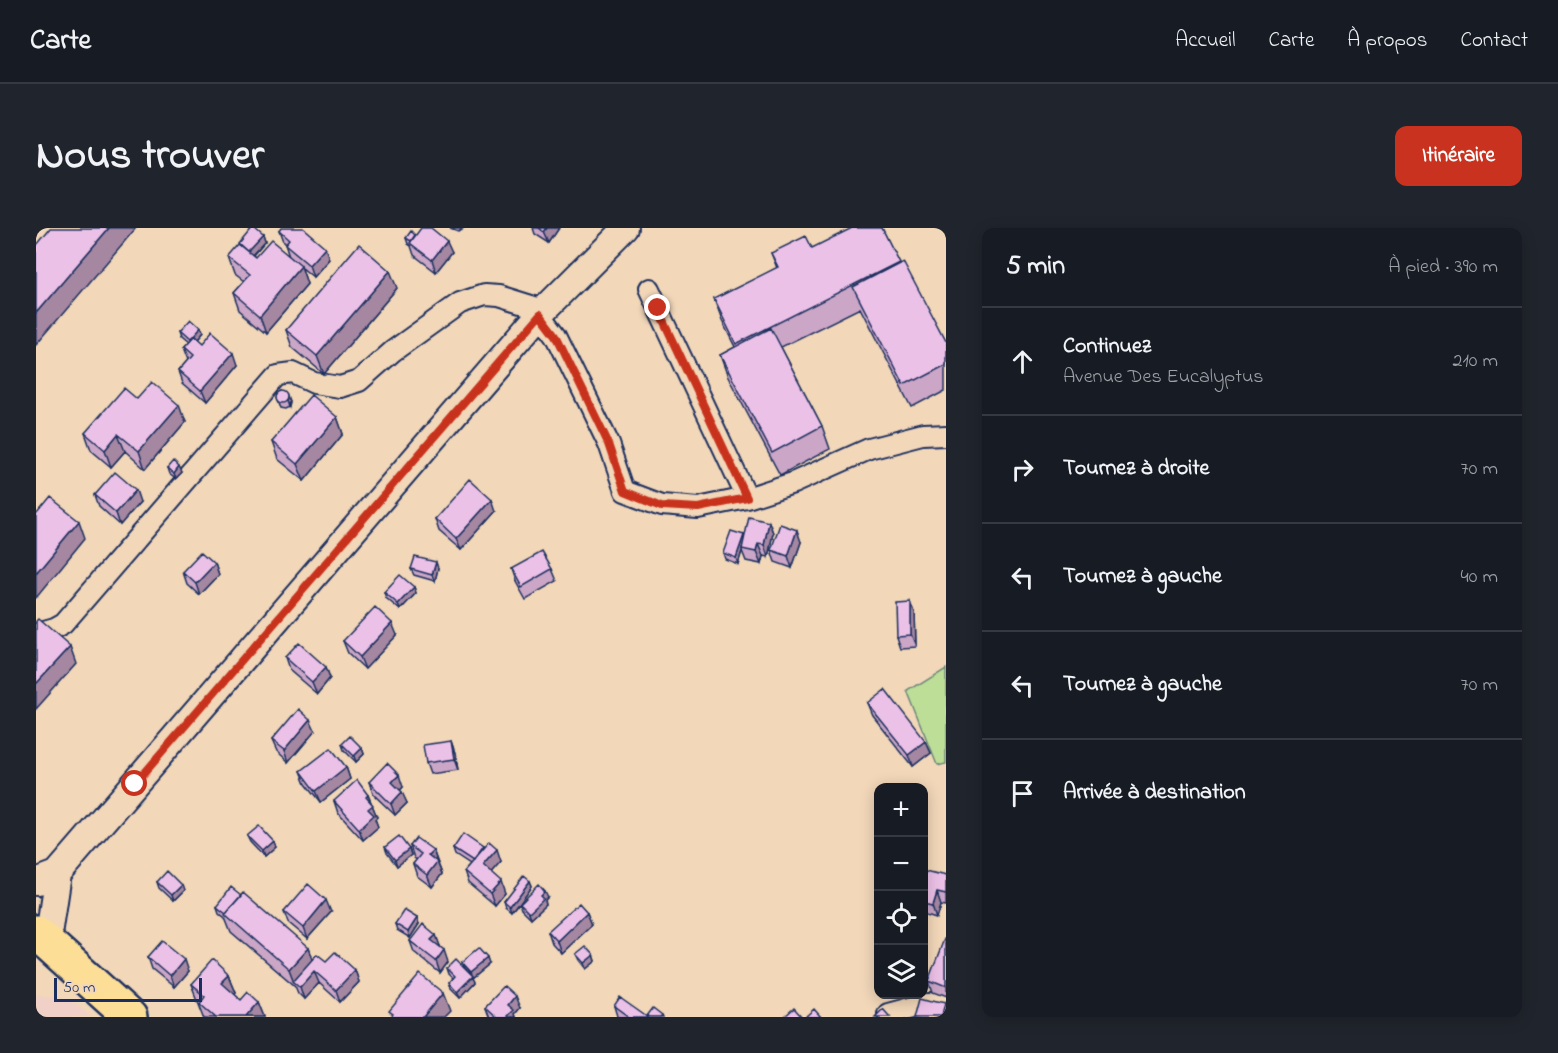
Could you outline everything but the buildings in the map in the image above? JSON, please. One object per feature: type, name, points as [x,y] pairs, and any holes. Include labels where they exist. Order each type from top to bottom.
[{"type":"highway","points":[[40,940],[129,1016]]},
{"type":"street","points":[[40,940],[46,878],[542,312],[626,228]]},
{"type":"street","points":[[650,289],[747,498]]},
{"type":"street","points":[[36,634],[63,624],[278,375],[293,373],[314,383],[339,387],[359,381],[393,351],[460,303],[484,295],[499,296],[542,312],[556,335],[609,444],[625,491],[662,506],[698,508],[747,498],[793,483],[869,449],[923,435],[946,434]]},
{"type":"street","points":[[888,1014],[929,1003],[946,1004]]},
{"type":"shaded area","points":[[36,994],[68,998],[91,1017],[36,1017]]},
{"type":"green space","points":[[946,667],[946,762],[937,764],[908,691]]},
{"type":"route","points":[[135,784],[540,314],[556,335],[609,444],[625,491],[662,506],[698,508],[747,498],[658,308]]}]
